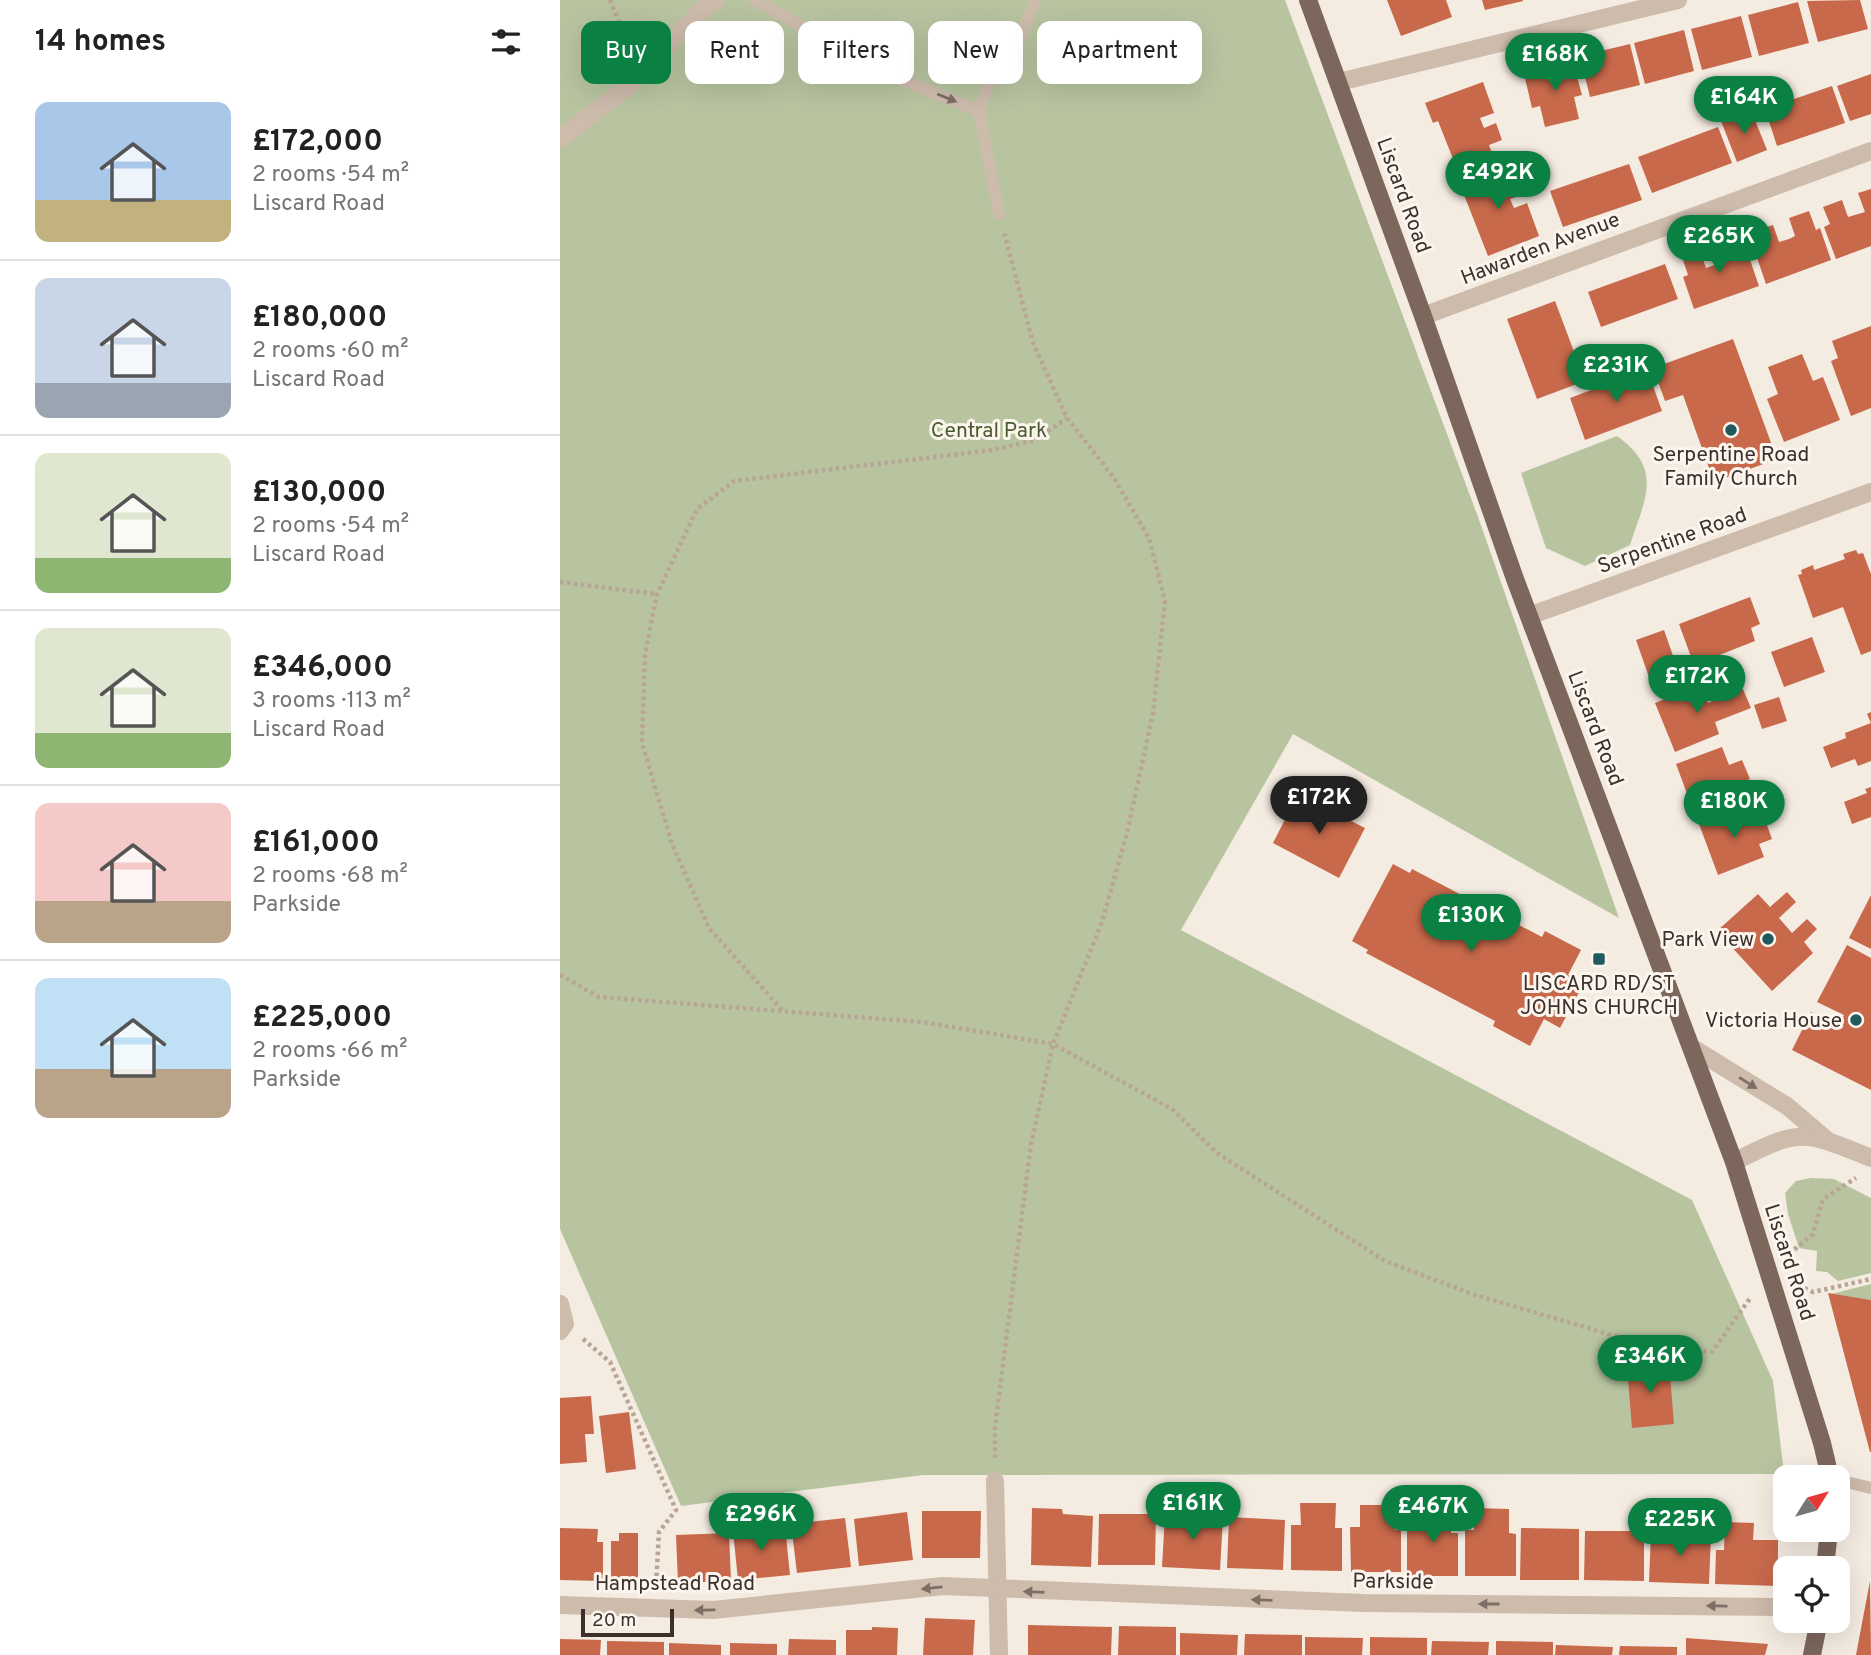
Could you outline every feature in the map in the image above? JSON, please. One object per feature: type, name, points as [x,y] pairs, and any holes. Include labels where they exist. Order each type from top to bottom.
[{"type":"main road","name":"Liscard Road","points":[[1308,0],[1528,615],[1734,1162],[1826,1465]]},
{"type":"main road","points":[[1812,1655],[1816,1633]]},
{"type":"street","points":[[671,42],[701,11],[716,0]]},
{"type":"street","points":[[1339,82],[1678,0]]},
{"type":"street","points":[[560,139],[628,84]]},
{"type":"street","name":"Hawarden Avenue","points":[[1423,316],[1871,151]]},
{"type":"street","name":"Serpentine Road","points":[[1528,615],[1871,492]]},
{"type":"street","points":[[1691,1047],[1787,1106],[1828,1140],[1867,1166]]},
{"type":"street","points":[[1734,1162],[1797,1134],[1828,1140]]},
{"type":"street","points":[[560,1304],[563,1327]]},
{"type":"street","points":[[995,1481],[1000,1590],[999,1655]]},
{"type":"street","name":"Hampstead Road","points":[[560,1605],[654,1610],[727,1609],[943,1586],[1000,1590]]},
{"type":"street","name":"Parkside","points":[[1000,1590],[1363,1603],[1773,1607]]},
{"type":"lane","points":[[755,0],[887,74],[979,111]]},
{"type":"lane","points":[[999,214],[979,111],[991,78],[1021,34],[1035,0]]},
{"type":"lane","points":[[1850,1483],[1871,1488]]},
{"type":"path","points":[[610,0],[619,21]]},
{"type":"path","points":[[995,1481],[995,1427],[1031,1143],[1053,1044],[1102,922],[1128,833],[1153,713],[1165,601],[1149,538],[1114,478],[1067,418],[1034,344],[999,214]]},
{"type":"path","points":[[782,1010],[709,928],[672,844],[642,743],[645,654],[657,594],[697,509],[734,481],[993,450],[1035,440],[1067,418]]},
{"type":"path","points":[[560,582],[657,594]]},
{"type":"path","points":[[560,975],[600,997],[922,1022],[1053,1044],[1172,1109],[1217,1153],[1385,1261],[1472,1294],[1649,1346],[1712,1352],[1769,1270],[1813,1234],[1823,1199],[1867,1166]]},
{"type":"path","points":[[1769,1270],[1813,1292],[1871,1279]]},
{"type":"path","points":[[563,1327],[610,1362],[676,1510],[659,1532],[654,1610]]},
{"type":"green space","name":"Central Park","points":[[560,0],[1285,0],[1478,517],[1619,918],[1293,734],[1181,930],[1692,1200],[1773,1381],[1783,1465],[1773,1465],[1773,1474],[923,1475],[681,1506],[560,1229]]},
{"type":"green space","points":[[1617,436],[1641,461],[1646,473],[1645,499],[1630,545],[1585,566],[1546,548],[1521,473]]},
{"type":"green space","points":[[1811,1178],[1834,1179],[1871,1198],[1871,1273],[1838,1281],[1827,1272],[1816,1271],[1817,1251],[1799,1248],[1788,1214],[1785,1193],[1796,1181]]},
{"type":"green space","points":[[1871,1284],[1871,1300],[1831,1294]]},
{"type":"building","points":[[1387,0],[1446,0],[1452,17],[1401,36]]},
{"type":"building","points":[[1482,0],[1523,0],[1523,1],[1485,10]]},
{"type":"building","points":[[1860,0],[1868,29],[1818,42],[1807,1]]},
{"type":"building","points":[[1798,2],[1809,43],[1759,56],[1748,15]]},
{"type":"building","points":[[1741,16],[1752,57],[1702,70],[1691,29]]},
{"type":"building","points":[[1684,30],[1694,71],[1645,84],[1634,43]]},
{"type":"building","points":[[1630,44],[1640,85],[1590,97],[1580,56]]},
{"type":"building","points":[[1573,62],[1582,95],[1574,97],[1579,119],[1545,127],[1540,106],[1532,108],[1524,74]]},
{"type":"building","points":[[1871,74],[1871,114],[1850,121],[1837,86]]},
{"type":"building","points":[[1483,82],[1494,113],[1480,118],[1484,128],[1496,123],[1502,140],[1489,145],[1495,161],[1459,174],[1438,121],[1433,123],[1425,103]]},
{"type":"building","points":[[1832,86],[1845,123],[1777,146],[1765,109]]},
{"type":"building","points":[[1751,110],[1767,150],[1737,162],[1721,121]]},
{"type":"building","points":[[1718,127],[1732,163],[1652,193],[1638,157]]},
{"type":"building","points":[[1629,164],[1642,200],[1563,227],[1550,191]]},
{"type":"building","points":[[1499,168],[1504,182],[1517,177],[1523,195],[1510,199],[1514,208],[1527,203],[1539,236],[1488,256],[1459,182]]},
{"type":"building","points":[[1871,189],[1871,246],[1836,259],[1824,227],[1830,224],[1823,207],[1842,200],[1848,217],[1865,212],[1858,193]]},
{"type":"building","points":[[1809,211],[1816,230],[1820,228],[1831,260],[1766,284],[1755,252],[1760,249],[1754,231],[1773,225],[1779,242],[1789,239],[1795,236],[1789,218]]},
{"type":"building","points":[[1737,237],[1743,255],[1748,254],[1759,286],[1694,309],[1683,277],[1688,275],[1682,257],[1700,250],[1706,268],[1723,262],[1717,244]]},
{"type":"building","points":[[1665,264],[1678,299],[1601,327],[1588,292]]},
{"type":"building","points":[[1555,301],[1585,381],[1537,399],[1507,319]]},
{"type":"building","points":[[1871,326],[1871,408],[1851,416],[1831,361],[1838,358],[1832,341]]},
{"type":"building","name":"Serpentine Road Family Church","points":[[1733,339],[1777,459],[1714,482],[1683,395],[1665,401],[1653,368]]},
{"type":"building","points":[[1802,354],[1813,381],[1823,377],[1840,420],[1784,442],[1767,399],[1778,394],[1768,367]]},
{"type":"building","points":[[1647,369],[1662,411],[1585,440],[1570,398]]},
{"type":"building","points":[[1856,550],[1858,554],[1863,553],[1871,574],[1871,651],[1861,655],[1843,607],[1813,618],[1798,575],[1802,574],[1801,570],[1813,565],[1814,570],[1845,559],[1843,554]]},
{"type":"building","points":[[1750,597],[1760,624],[1751,628],[1755,641],[1694,665],[1679,624]]},
{"type":"building","points":[[1664,630],[1678,670],[1650,680],[1636,640]]},
{"type":"building","points":[[1812,637],[1825,672],[1784,687],[1771,652]]},
{"type":"building","points":[[1700,685],[1708,703],[1743,689],[1751,708],[1715,722],[1719,734],[1675,752],[1655,703]]},
{"type":"building","points":[[1779,697],[1787,721],[1762,729],[1754,705]]},
{"type":"building","points":[[1871,723],[1871,761],[1858,766],[1855,759],[1831,768],[1823,747],[1846,738],[1845,733]]},
{"type":"building","points":[[1722,747],[1729,765],[1742,760],[1750,779],[1736,784],[1741,797],[1695,815],[1676,764]]},
{"type":"building","points":[[1871,787],[1871,817],[1852,824],[1844,802],[1867,793],[1865,789]]},
{"type":"building","points":[[1298,794],[1365,828],[1339,878],[1273,843]]},
{"type":"building","points":[[1745,807],[1752,825],[1765,820],[1772,839],[1759,844],[1764,857],[1718,875],[1699,824]]},
{"type":"building","points":[[1393,864],[1410,873],[1412,869],[1542,937],[1545,931],[1581,950],[1568,975],[1584,983],[1560,1028],[1544,1019],[1530,1046],[1493,1026],[1495,1021],[1366,953],[1368,950],[1352,941]]},
{"type":"building","points":[[1787,892],[1796,902],[1779,918],[1792,933],[1807,919],[1817,929],[1804,942],[1813,953],[1772,991],[1717,931],[1758,894],[1770,907]]},
{"type":"building","points":[[1871,895],[1871,949],[1849,938]]},
{"type":"building","name":"Victoria House","points":[[1847,945],[1871,958],[1871,1090],[1792,1050],[1811,1012],[1838,1026],[1844,1015],[1817,1002]]},
{"type":"building","points":[[1828,1293],[1871,1300],[1871,1452],[1870,1452]]},
{"type":"building","points":[[1669,1363],[1674,1424],[1632,1428],[1627,1367]]},
{"type":"building","points":[[591,1396],[594,1434],[585,1434],[587,1462],[560,1464],[560,1398]]},
{"type":"building","points":[[629,1412],[636,1469],[606,1473],[599,1416]]},
{"type":"building","points":[[1300,1503],[1336,1503],[1335,1528],[1342,1528],[1342,1571],[1291,1570],[1291,1525],[1301,1525]]},
{"type":"building","points":[[1360,1505],[1395,1505],[1395,1530],[1401,1530],[1401,1572],[1351,1572],[1350,1527],[1360,1527]]},
{"type":"building","points":[[1032,1508],[1062,1509],[1063,1514],[1093,1516],[1091,1567],[1031,1565]]},
{"type":"building","points":[[1417,1508],[1451,1509],[1451,1533],[1458,1533],[1458,1576],[1407,1576],[1407,1530],[1416,1530]]},
{"type":"building","points":[[1474,1508],[1509,1509],[1509,1533],[1516,1534],[1516,1576],[1465,1576],[1465,1530],[1474,1530]]},
{"type":"building","points":[[922,1511],[981,1511],[980,1558],[922,1558]]},
{"type":"building","points":[[907,1512],[913,1560],[859,1566],[854,1519]]},
{"type":"building","points":[[1099,1514],[1156,1514],[1155,1565],[1098,1565]]},
{"type":"building","points":[[1165,1515],[1223,1518],[1220,1570],[1162,1567]]},
{"type":"building","points":[[1229,1517],[1285,1520],[1283,1570],[1227,1568]]},
{"type":"building","points":[[845,1518],[851,1567],[797,1573],[791,1524]]},
{"type":"building","points":[[1725,1522],[1754,1523],[1753,1540],[1778,1542],[1778,1556],[1773,1556],[1773,1586],[1715,1584],[1716,1550],[1724,1550]]},
{"type":"building","points":[[785,1526],[790,1575],[738,1580],[733,1531]]},
{"type":"building","points":[[560,1528],[598,1529],[597,1542],[603,1542],[603,1581],[560,1580]]},
{"type":"building","points":[[1521,1528],[1579,1529],[1579,1580],[1520,1580]]},
{"type":"building","points":[[1585,1531],[1644,1531],[1644,1581],[1584,1580]]},
{"type":"building","points":[[1651,1532],[1711,1535],[1709,1584],[1649,1582]]},
{"type":"building","points":[[619,1533],[638,1533],[638,1581],[611,1581],[611,1541],[619,1541]]},
{"type":"building","points":[[729,1533],[731,1581],[678,1583],[676,1535]]},
{"type":"building","points":[[1870,1581],[1871,1655],[1856,1655]]},
{"type":"building","points":[[925,1618],[975,1620],[973,1655],[923,1655]]},
{"type":"building","points":[[1028,1625],[1112,1627],[1111,1655],[1028,1655]]},
{"type":"building","points":[[1119,1626],[1176,1627],[1176,1655],[1118,1655]]},
{"type":"building","points":[[872,1627],[898,1628],[897,1655],[846,1655],[846,1630],[872,1630]]},
{"type":"building","points":[[1180,1633],[1238,1635],[1237,1655],[1180,1655]]},
{"type":"building","points":[[1245,1634],[1302,1635],[1302,1655],[1244,1655]]},
{"type":"building","points":[[1305,1637],[1363,1638],[1362,1655],[1305,1655]]},
{"type":"building","points":[[1370,1637],[1427,1638],[1427,1655],[1370,1655]]},
{"type":"building","points":[[1686,1638],[1768,1644],[1765,1655],[1686,1655]]},
{"type":"building","points":[[560,1639],[601,1640],[600,1655],[560,1655]]},
{"type":"building","points":[[789,1639],[836,1640],[836,1655],[788,1655]]},
{"type":"building","points":[[607,1641],[664,1642],[664,1655],[607,1655]]},
{"type":"building","points":[[1432,1641],[1489,1642],[1488,1655],[1431,1655]]},
{"type":"building","points":[[1496,1641],[1553,1642],[1553,1655],[1496,1655]]},
{"type":"building","points":[[669,1643],[721,1645],[721,1655],[669,1655]]},
{"type":"building","points":[[730,1643],[777,1644],[777,1655],[730,1655]]},
{"type":"building","points":[[1556,1645],[1613,1647],[1612,1655],[1555,1655]]},
{"type":"building","points":[[1620,1646],[1677,1647],[1677,1655],[1619,1655]]},
{"type":"place","name":"Serpentine Road Family Church","points":[[1731,430]]},
{"type":"place","name":"Park View","points":[[1768,939]]},
{"type":"place","name":"LISCARD RD/ST JOHNS CHURCH","points":[[1599,959]]},
{"type":"place","name":"Victoria House","points":[[1856,1020]]}]
